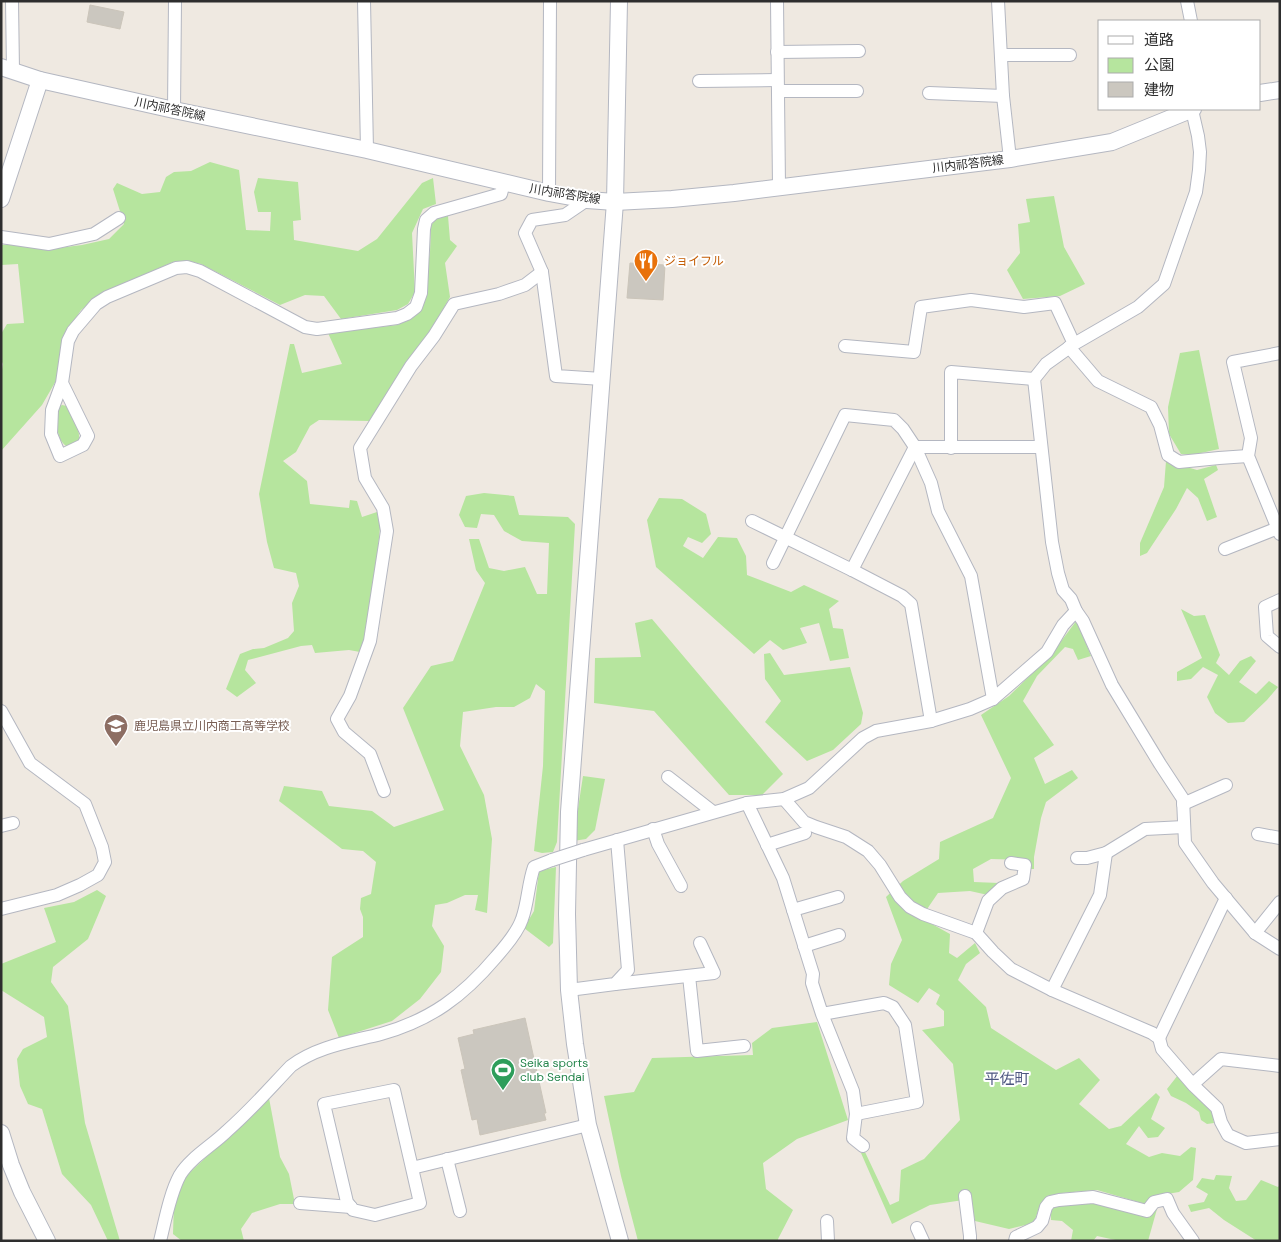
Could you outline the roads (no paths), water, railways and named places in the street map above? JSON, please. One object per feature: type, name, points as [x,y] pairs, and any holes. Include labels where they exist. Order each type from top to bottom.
[{"type":"street","points":[[7,69],[12,1]]},
{"type":"street","points":[[174,110],[175,1]]},
{"type":"street","points":[[364,1],[367,150]]},
{"type":"street","points":[[549,193],[550,1]]},
{"type":"street","points":[[619,1],[614,202],[569,812],[567,914],[570,990],[575,1044],[588,1124],[620,1241]]},
{"type":"street","points":[[776,1],[779,187]]},
{"type":"street","points":[[998,1],[1003,96],[1010,158]]},
{"type":"street","points":[[1188,1],[1191,20]]},
{"type":"street","points":[[777,52],[859,51]]},
{"type":"street","points":[[1001,55],[1070,55]]},
{"type":"street","name":"川内祁答院線","points":[[7,69],[40,80],[367,150],[549,193],[587,200],[614,202],[734,193],[1010,158],[1112,142],[1191,110]]},
{"type":"street","points":[[1,199],[40,80]]},
{"type":"street","points":[[699,81],[857,91]]},
{"type":"street","points":[[1261,93],[1280,90]]},
{"type":"street","points":[[929,93],[1003,96]]},
{"type":"street","points":[[1193,110],[1200,152],[1196,192],[1164,284],[1138,307],[1072,346],[1046,364],[1034,379],[1041,447],[1052,542],[1063,590],[1071,599],[1083,621],[1112,685],[1183,799],[1185,843],[1213,883],[1255,933],[1280,949]]},
{"type":"street","points":[[62,382],[88,436],[83,445],[60,456],[51,434],[52,410],[62,382],[68,341],[73,331],[96,304],[107,297],[176,268],[188,267],[200,271],[304,328],[317,329],[397,318],[407,314],[416,306],[421,293],[426,220],[434,213],[501,194],[504,183]]},
{"type":"street","points":[[587,200],[565,215],[532,220],[525,233],[542,272],[556,376],[602,379]]},
{"type":"street","points":[[1,238],[49,244],[94,234],[119,218]]},
{"type":"street","points":[[384,791],[370,754],[344,732],[337,719],[350,696],[370,641],[387,531],[384,508],[365,478],[360,448],[411,366],[434,336],[454,304],[499,294],[525,285],[542,272]]},
{"type":"street","points":[[845,346],[914,352],[921,307],[971,300],[1024,307],[1055,303],[1072,346],[1098,381],[1151,407],[1160,425],[1168,455],[1179,462],[1248,456]]},
{"type":"street","points":[[1225,549],[1279,531],[1248,456],[1251,438],[1233,362],[1280,354]]},
{"type":"street","points":[[951,448],[951,372],[1034,379]]},
{"type":"street","points":[[773,563],[845,416],[894,420],[915,447],[931,483],[938,511],[971,576],[993,699]]},
{"type":"street","points":[[915,447],[1041,447]]},
{"type":"street","points":[[852,570],[915,447]]},
{"type":"street","points":[[752,520],[902,596],[911,604],[931,721]]},
{"type":"street","points":[[1280,600],[1266,607],[1267,636],[1280,647]]},
{"type":"street","points":[[160,1241],[175,1184],[181,1173],[188,1164],[248,1112],[292,1066],[311,1053],[406,1026],[440,1009],[480,977],[505,948],[522,921],[534,867],[583,850],[713,812],[747,803],[784,799],[809,788],[863,738],[876,731],[931,721],[970,709],[993,699],[1046,652],[1076,611]]},
{"type":"street","points":[[1,711],[30,763],[85,804],[102,846],[105,862],[98,875],[80,885],[57,895],[1,909]]},
{"type":"street","points":[[668,778],[713,812]]},
{"type":"street","points":[[1184,804],[1226,785]]},
{"type":"street","points":[[784,799],[804,822],[846,837],[868,851],[880,865],[900,897],[910,907],[923,914],[976,933],[1011,969],[1052,990],[1152,1033],[1159,1038],[1162,1049],[1217,1108],[1220,1122],[1228,1135],[1246,1143],[1280,1139]]},
{"type":"street","points":[[747,803],[783,878],[813,974],[812,983],[822,1014],[853,1091],[856,1114],[853,1138],[863,1146]]},
{"type":"street","points":[[1078,858],[1087,858],[1106,853],[1146,829],[1184,827]]},
{"type":"street","points":[[653,829],[658,844],[681,886]]},
{"type":"street","points":[[767,845],[805,833]]},
{"type":"street","points":[[1258,834],[1280,838]]},
{"type":"street","points":[[615,984],[628,970],[617,840]]},
{"type":"street","points":[[1052,990],[1100,895],[1106,853]]},
{"type":"street","points":[[976,933],[988,901],[1002,888],[1023,879],[1025,865],[1011,862]]},
{"type":"street","points":[[793,910],[838,897]]},
{"type":"street","points":[[1159,1038],[1226,898]]},
{"type":"street","points":[[1255,933],[1280,902]]},
{"type":"street","points":[[804,946],[839,935]]},
{"type":"street","points":[[570,990],[714,973],[700,943]]},
{"type":"street","points":[[689,976],[697,1051],[744,1046]]},
{"type":"street","points":[[822,1014],[884,1003],[893,1007],[905,1025],[917,1102],[856,1114]]},
{"type":"street","points":[[1193,1084],[1221,1059],[1280,1066]]},
{"type":"street","points":[[394,1090],[412,1168],[420,1203],[375,1215],[353,1210],[347,1202],[324,1104],[394,1090]]},
{"type":"street","points":[[412,1168],[588,1124]]},
{"type":"street","points":[[1,1132],[22,1192],[47,1241]]},
{"type":"street","points":[[446,1159],[460,1211]]},
{"type":"street","points":[[965,1196],[970,1241]]},
{"type":"street","points":[[1016,1241],[1016,1237],[1037,1227],[1042,1221],[1046,1206],[1050,1202],[1093,1197],[1147,1211],[1154,1202],[1167,1199],[1193,1241]]},
{"type":"street","points":[[300,1203],[351,1207]]},
{"type":"street","points":[[827,1221],[828,1241]]},
{"type":"street","points":[[917,1228],[923,1241]]},
{"type":"place","name":"ジョイフル","points":[[646,282]]},
{"type":"place","name":"鹿児島県立川内商工高等学校","points":[[116,747]]},
{"type":"place","name":"Seika sports club Sendai","points":[[503,1091]]},
{"type":"district","name":"平佐町","points":[[1007,1079]]}]
